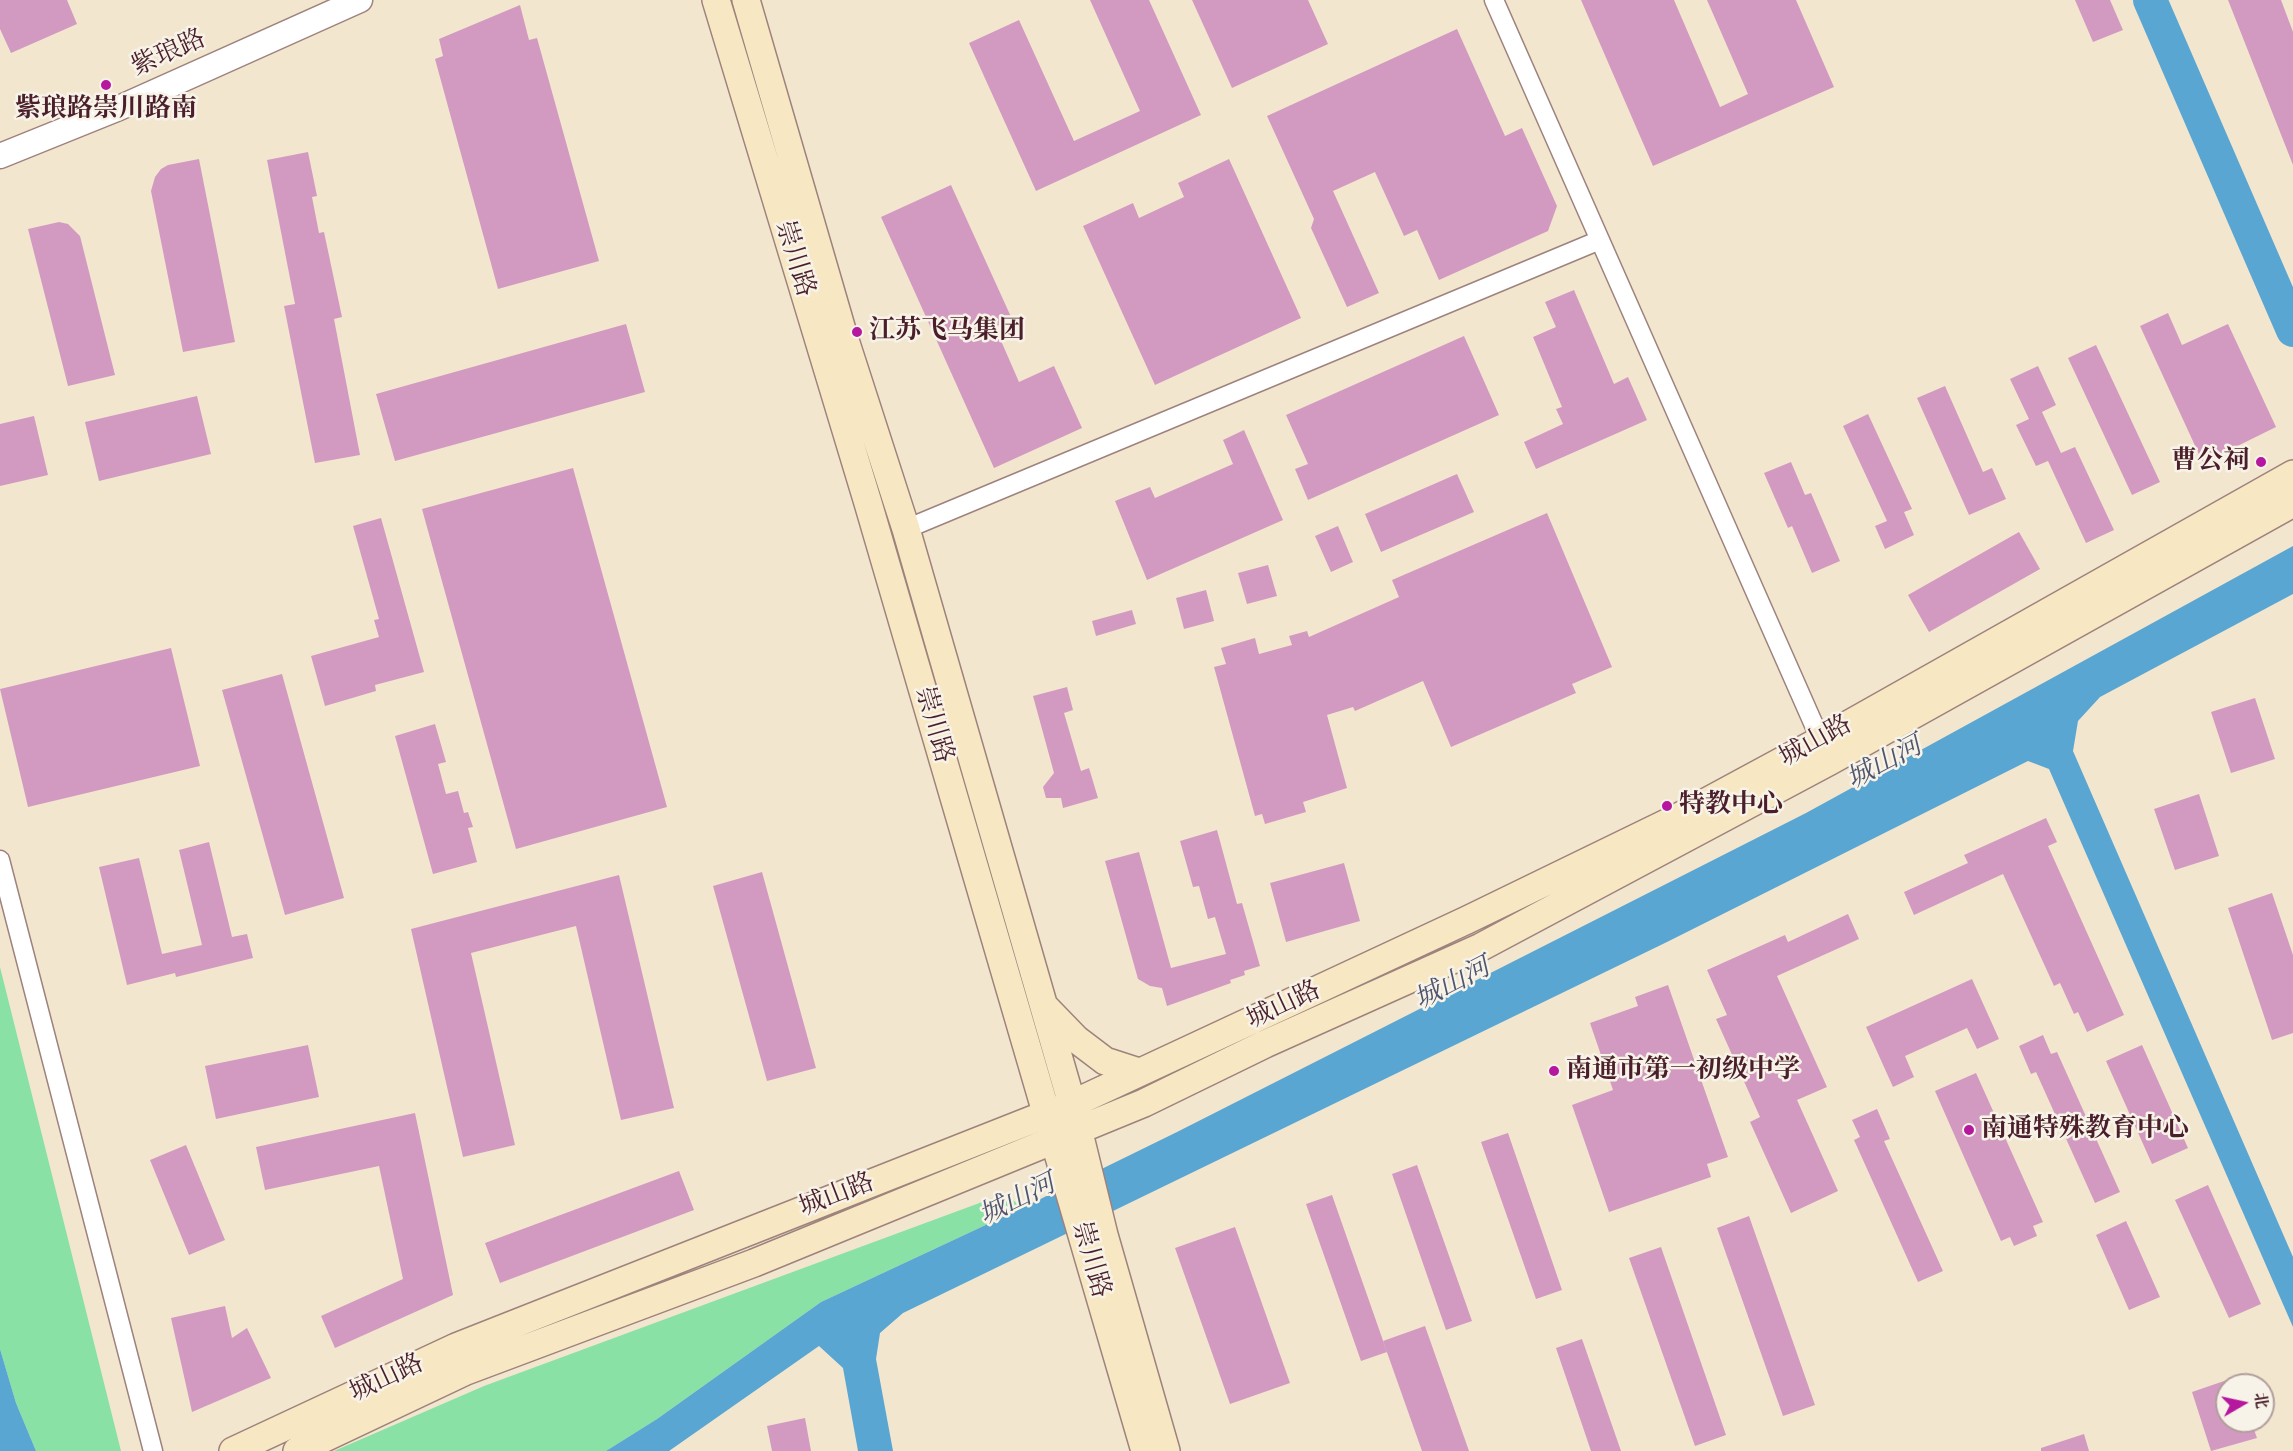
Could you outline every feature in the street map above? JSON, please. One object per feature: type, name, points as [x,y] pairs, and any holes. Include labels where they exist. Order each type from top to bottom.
[{"type":"main road","name":"崇川路","points":[[716,0],[868,503],[1047,1114],[1069,1147],[1095,1239],[1145,1451]]},
{"type":"main road","name":"崇川路","points":[[746,0],[844,337],[906,530],[1072,1104],[1069,1147]]},
{"type":"main road","name":"城山路","points":[[297,1451],[466,1371],[1069,1147],[1144,1103],[1265,1044],[1481,947],[1826,751],[2293,474]]},
{"type":"main road","name":"城山路","points":[[233,1451],[456,1347],[1072,1104],[1467,920],[1673,820],[1826,751],[2293,503]]},
{"type":"main road","points":[[1042,1004],[1076,1039],[1105,1061],[1140,1072]]},
{"type":"main road","name":"崇川路","points":[[1095,1239],[1166,1451]]},
{"type":"street","name":"紫琅路","points":[[0,156],[119,108],[360,0]]},
{"type":"street","points":[[1494,0],[1826,751]]},
{"type":"street","points":[[906,530],[1599,240]]},
{"type":"street","points":[[0,860],[153,1451]]},
{"type":"green space","points":[[0,967],[121,1451],[36,1451],[16,1403],[0,1349]]},
{"type":"green space","points":[[993,1198],[1013,1200],[1022,1208],[821,1302],[657,1419],[606,1451],[334,1451],[484,1386]]},
{"type":"water","points":[[2293,546],[2293,594],[2100,697],[2078,721],[2073,751],[2293,1257],[2293,1327],[2049,769],[2028,761],[1667,942],[903,1313],[880,1333],[876,1359],[893,1451],[858,1451],[843,1368],[819,1346],[669,1451],[606,1451],[657,1419],[821,1302],[1177,1132],[1806,813]]},
{"type":"water","points":[[0,1349],[16,1403],[36,1451],[0,1451]]},
{"type":"building","points":[[0,0],[67,0],[77,24],[11,53],[0,29]]},
{"type":"building","points":[[1090,0],[1149,0],[1201,115],[1036,191],[969,43],[1019,20],[1074,141],[1140,111]]},
{"type":"building","points":[[1192,0],[1308,0],[1328,44],[1232,88]]},
{"type":"building","points":[[1581,0],[1674,0],[1720,107],[1748,94],[1707,0],[1796,0],[1834,87],[1653,166]]},
{"type":"building","points":[[2075,0],[2110,0],[2123,30],[2093,42]]},
{"type":"building","points":[[2228,0],[2281,0],[2293,32],[2293,165]]},
{"type":"building","points":[[520,5],[529,40],[537,38],[599,261],[498,289],[435,59],[443,56],[439,39]]},
{"type":"building","points":[[1457,29],[1505,136],[1522,128],[1557,206],[1548,231],[1439,280],[1417,230],[1404,236],[1375,172],[1333,191],[1379,293],[1347,307],[1311,228],[1314,219],[1267,116]]},
{"type":"building","points":[[308,152],[317,196],[312,197],[319,233],[324,232],[342,317],[334,319],[360,455],[315,463],[284,306],[295,304],[267,160]]},
{"type":"building","points":[[199,159],[235,342],[183,352],[151,191],[155,177],[161,169],[168,165]]},
{"type":"building","points":[[1229,159],[1301,318],[1155,385],[1083,226],[1133,203],[1139,218],[1184,197],[1178,183]]},
{"type":"building","points":[[951,185],[1012,319],[995,327],[1019,382],[1054,366],[1082,428],[994,468],[881,217]]},
{"type":"building","points":[[59,222],[68,224],[80,236],[115,375],[68,386],[28,229]]},
{"type":"building","points":[[1574,290],[1614,384],[1628,377],[1647,420],[1536,469],[1524,442],[1563,424],[1556,409],[1562,407],[1533,337],[1556,327],[1545,302]]},
{"type":"building","points":[[2168,313],[2182,345],[2228,324],[2276,427],[2203,463],[2140,326]]},
{"type":"building","points":[[626,324],[645,392],[395,461],[376,394]]},
{"type":"building","points":[[1464,336],[1499,415],[1308,500],[1295,469],[1308,464],[1286,415]]},
{"type":"building","points":[[2096,345],[2160,482],[2132,495],[2068,358]]},
{"type":"building","points":[[2038,366],[2056,405],[2042,412],[2061,453],[2075,447],[2114,530],[2086,543],[2048,461],[2036,466],[2016,425],[2029,419],[2010,379]]},
{"type":"building","points":[[1945,386],[1983,472],[1992,468],[2006,499],[1969,515],[1917,398]]},
{"type":"building","points":[[197,396],[211,454],[99,481],[85,422]]},
{"type":"building","points":[[1868,414],[1912,509],[1904,512],[1914,535],[1885,549],[1875,526],[1887,521],[1843,426]]},
{"type":"building","points":[[34,416],[48,475],[0,486],[0,424]]},
{"type":"building","points":[[1244,430],[1283,520],[1147,580],[1115,501],[1150,487],[1155,498],[1233,464],[1223,440]]},
{"type":"building","points":[[1791,462],[1805,495],[1811,493],[1840,561],[1812,573],[1792,526],[1788,528],[1764,473]]},
{"type":"building","points":[[573,468],[667,807],[516,849],[422,509]]},
{"type":"building","points":[[1457,474],[1474,512],[1381,552],[1365,514]]},
{"type":"building","points":[[1547,513],[1612,667],[1572,684],[1576,693],[1451,747],[1423,681],[1355,711],[1353,707],[1327,715],[1347,788],[1303,802],[1306,812],[1265,824],[1262,814],[1255,816],[1214,667],[1226,664],[1221,648],[1255,638],[1259,654],[1292,645],[1289,636],[1307,631],[1309,637],[1399,597],[1392,580]]},
{"type":"building","points":[[381,518],[424,672],[375,685],[376,691],[325,706],[311,656],[379,637],[374,620],[379,619],[353,526]]},
{"type":"building","points":[[1338,526],[1353,562],[1331,572],[1315,536]]},
{"type":"building","points":[[2019,532],[2040,569],[1929,632],[1908,595]]},
{"type":"building","points":[[1268,565],[1277,596],[1247,604],[1238,573]]},
{"type":"building","points":[[1206,590],[1214,621],[1184,629],[1176,598]]},
{"type":"building","points":[[1132,610],[1136,624],[1096,636],[1092,621]]},
{"type":"building","points":[[171,648],[200,766],[28,807],[0,689]]},
{"type":"building","points":[[282,674],[344,898],[285,915],[222,690]]},
{"type":"building","points":[[1067,687],[1073,710],[1064,713],[1081,771],[1089,768],[1098,798],[1063,808],[1061,798],[1046,798],[1043,787],[1054,773],[1033,696]]},
{"type":"building","points":[[2255,698],[2275,759],[2231,773],[2211,712]]},
{"type":"building","points":[[435,724],[446,762],[438,764],[446,794],[458,791],[464,813],[468,812],[473,827],[468,828],[477,862],[433,874],[395,736]]},
{"type":"building","points":[[2199,794],[2219,856],[2175,870],[2154,809]]},
{"type":"building","points":[[2046,818],[2057,842],[2048,846],[2124,1015],[2087,1032],[2078,1012],[2074,1014],[2060,983],[2054,986],[2003,874],[1914,915],[1904,892],[1968,863],[1964,855]]},
{"type":"building","points":[[1217,830],[1237,904],[1242,903],[1260,966],[1244,971],[1245,975],[1230,980],[1231,983],[1167,1006],[1162,988],[1150,986],[1138,979],[1105,861],[1139,852],[1171,968],[1226,954],[1215,917],[1208,919],[1199,886],[1193,887],[1180,841]]},
{"type":"building","points":[[209,842],[232,937],[247,934],[253,958],[176,977],[175,973],[127,985],[99,867],[139,858],[162,954],[202,945],[179,850]]},
{"type":"building","points":[[1344,863],[1360,921],[1286,942],[1270,883]]},
{"type":"building","points":[[762,872],[816,1068],[767,1081],[713,886]]},
{"type":"building","points":[[619,875],[674,1108],[621,1120],[576,926],[471,953],[515,1145],[463,1157],[411,929]]},
{"type":"building","points":[[2272,893],[2293,955],[2293,1033],[2272,1040],[2228,908]]},
{"type":"building","points":[[1848,914],[1859,939],[1777,976],[1827,1087],[1797,1100],[1838,1191],[1791,1213],[1750,1122],[1760,1117],[1716,1019],[1727,1015],[1707,970],[1785,935],[1788,942]]},
{"type":"building","points":[[1972,979],[1999,1039],[1977,1049],[1967,1028],[1905,1056],[1914,1077],[1893,1087],[1866,1027]]},
{"type":"building","points":[[1668,985],[1728,1157],[1707,1164],[1711,1177],[1609,1212],[1572,1105],[1613,1090],[1590,1023],[1638,1006],[1635,997]]},
{"type":"building","points":[[2043,1035],[2051,1054],[2057,1052],[2120,1192],[2095,1203],[2036,1072],[2031,1074],[2019,1046]]},
{"type":"building","points":[[308,1045],[319,1097],[216,1119],[205,1066]]},
{"type":"building","points":[[2142,1045],[2188,1148],[2152,1164],[2106,1061]]},
{"type":"building","points":[[1976,1073],[2043,1222],[2033,1226],[2037,1236],[2014,1246],[2010,1237],[2001,1241],[1935,1091]]},
{"type":"building","points":[[1877,1109],[1890,1139],[1884,1141],[1943,1271],[1918,1282],[1854,1140],[1860,1137],[1852,1120]]},
{"type":"building","points":[[415,1113],[453,1295],[335,1348],[321,1316],[403,1279],[379,1166],[265,1190],[256,1147]]},
{"type":"building","points":[[1508,1133],[1562,1290],[1536,1299],[1481,1142]]},
{"type":"building","points":[[186,1145],[225,1240],[189,1255],[150,1160]]},
{"type":"building","points":[[1417,1165],[1472,1321],[1446,1330],[1392,1174]]},
{"type":"building","points":[[679,1171],[694,1210],[500,1283],[485,1243]]},
{"type":"building","points":[[2208,1185],[2261,1304],[2229,1318],[2175,1200]]},
{"type":"building","points":[[1332,1195],[1387,1352],[1361,1361],[1306,1204]]},
{"type":"building","points":[[1749,1216],[1815,1405],[1783,1416],[1717,1228]]},
{"type":"building","points":[[2126,1221],[2160,1297],[2129,1310],[2096,1235]]},
{"type":"building","points":[[1235,1227],[1290,1383],[1230,1404],[1175,1248]]},
{"type":"building","points":[[1661,1247],[1726,1435],[1695,1446],[1629,1258]]},
{"type":"building","points":[[225,1306],[232,1338],[247,1328],[271,1378],[192,1412],[171,1318]]},
{"type":"building","points":[[1425,1326],[1469,1451],[1422,1451],[1383,1341]]},
{"type":"building","points":[[1582,1339],[1621,1451],[1591,1451],[1556,1348]]},
{"type":"building","points":[[2215,1384],[2215,1433],[2255,1433],[2257,1438],[2211,1451],[2192,1392]]},
{"type":"building","points":[[805,1418],[811,1451],[772,1451],[767,1426]]},
{"type":"building","points":[[2084,1434],[2089,1451],[2041,1451],[2041,1448]]},
{"type":"waterway","points":[[2150,0],[2293,330]]},
{"type":"place","name":"紫琅路崇川路南","points":[[106,85]]},
{"type":"place","name":"江苏飞马集团","points":[[857,332]]},
{"type":"place","name":"曹公祠","points":[[2261,462]]},
{"type":"place","name":"特教中心","points":[[1667,806]]},
{"type":"place","name":"南通市第一初级中学","points":[[1554,1071]]},
{"type":"place","name":"南通特殊教育中心","points":[[1969,1130]]},
{"type":"water label","name":"城山河","points":[[1885,764]]},
{"type":"water label","name":"城山河","points":[[1453,985]]},
{"type":"water label","name":"城山河","points":[[1018,1201]]}]
